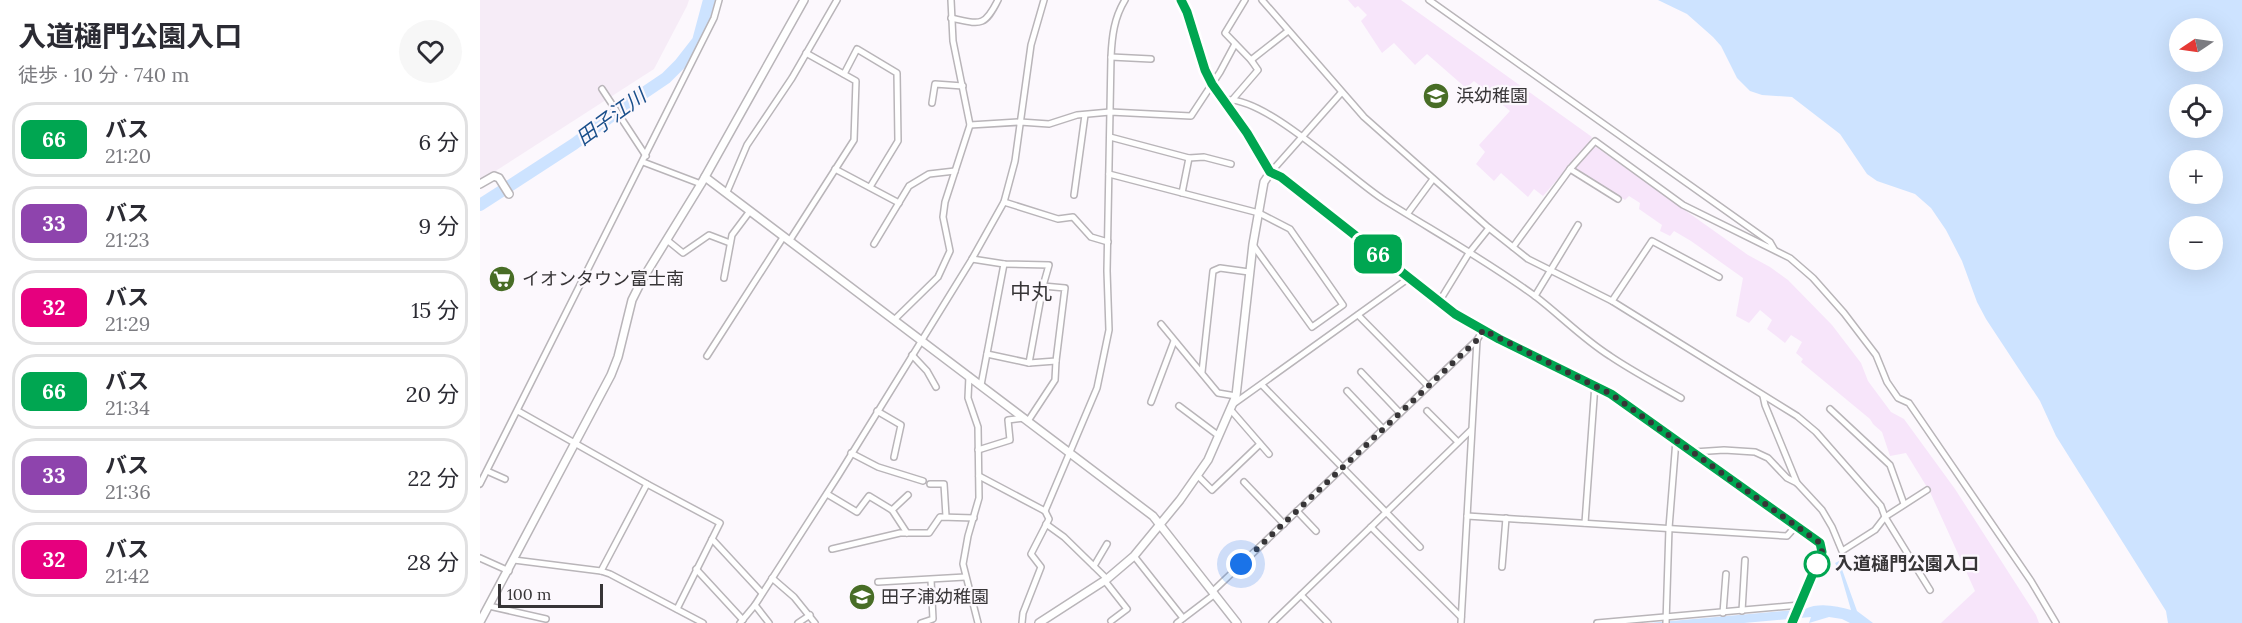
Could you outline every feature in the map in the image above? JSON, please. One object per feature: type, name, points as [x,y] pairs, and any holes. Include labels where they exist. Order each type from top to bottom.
[{"type":"main road","points":[[1183,1],[1211,82],[1247,133],[1270,172],[1281,177],[1439,302],[1483,330],[1595,384],[1820,543],[1822,552],[1792,622]]},
{"type":"street","points":[[480,484],[646,156],[714,18],[719,0]]},
{"type":"street","points":[[481,622],[615,366],[633,300],[642,280],[701,184],[804,0]]},
{"type":"street","points":[[727,192],[747,145],[792,78],[837,0]]},
{"type":"street","points":[[894,320],[938,277],[950,251],[943,217],[945,202],[970,125],[953,41],[951,0]]},
{"type":"street","points":[[951,18],[977,23],[989,17],[998,0]]},
{"type":"street","points":[[696,569],[741,622],[826,494],[972,259],[1004,202],[1015,161],[1031,45],[1044,0]]},
{"type":"street","points":[[1045,511],[1097,388],[1109,330],[1111,57],[1113,32],[1118,12],[1125,0]]},
{"type":"street","points":[[1233,99],[1258,70],[1225,33],[1245,0]]},
{"type":"street","points":[[1262,0],[1364,117],[1489,228],[1528,259],[1612,301],[1797,416],[1816,432],[1881,506],[1885,517],[1930,590]]},
{"type":"street","points":[[1429,0],[1770,242],[1775,250]]},
{"type":"street","points":[[1252,61],[1288,31]]},
{"type":"street","points":[[970,125],[1020,122],[1049,124],[1077,115],[1110,112],[1191,116],[1211,82],[1220,72],[1235,44]]},
{"type":"street","points":[[844,74],[857,49],[897,73],[898,141],[870,187]]},
{"type":"street","points":[[707,356],[854,140],[856,81],[806,53]]},
{"type":"street","points":[[1111,57],[1151,59]]},
{"type":"street","points":[[932,103],[935,84],[963,86]]},
{"type":"street","points":[[602,89],[646,156]]},
{"type":"street","points":[[1039,623],[1106,580],[1134,556],[1198,476],[1219,436],[1236,396],[1249,272],[1264,182],[1270,172],[1341,93]]},
{"type":"street","points":[[1224,100],[1233,99],[1254,106],[1302,137],[1383,200],[1408,213],[1535,296],[1609,356],[1681,398]]},
{"type":"street","points":[[1074,195],[1085,115]]},
{"type":"street","points":[[1110,136],[1189,158],[1204,157],[1231,164]]},
{"type":"street","points":[[1513,247],[1570,169],[1595,141],[1683,205],[1790,258],[1813,278],[1844,313],[1876,355],[1887,382],[1899,398],[1909,404],[2031,580],[2056,623]]},
{"type":"street","points":[[1182,193],[1189,158]]},
{"type":"street","points":[[643,162],[701,184]]},
{"type":"street","points":[[836,169],[899,204]]},
{"type":"street","points":[[1570,169],[1618,199]]},
{"type":"street","points":[[874,244],[909,186],[929,174],[955,171]]},
{"type":"street","points":[[1109,174],[1259,213],[1290,229],[1343,305],[1312,327],[1253,244]]},
{"type":"street","points":[[480,184],[491,177],[499,178],[509,194]]},
{"type":"street","points":[[705,177],[1153,516],[1237,623]]},
{"type":"street","points":[[1408,213],[1433,179]]},
{"type":"street","points":[[1004,202],[1058,219],[1073,217],[1091,237],[1108,242]]},
{"type":"street","points":[[724,278],[732,235],[750,211]]},
{"type":"street","points":[[1535,296],[1578,225]]},
{"type":"street","points":[[1439,302],[1469,253],[1489,228]]},
{"type":"street","points":[[667,240],[683,254],[709,235],[730,243]]},
{"type":"street","points":[[1612,301],[1652,242],[1719,277]]},
{"type":"street","points":[[972,259],[1004,264],[1049,266],[1043,286],[1029,363]]},
{"type":"street","points":[[981,385],[1004,264]]},
{"type":"street","points":[[1202,372],[1213,271],[1220,268],[1249,272]]},
{"type":"street","points":[[1231,407],[1409,278]]},
{"type":"street","points":[[1026,420],[1055,380],[1065,288],[1043,286]]},
{"type":"street","points":[[1358,315],[1428,386]]},
{"type":"street","points":[[1161,324],[1218,393],[1236,396]]},
{"type":"street","points":[[1178,623],[1214,593],[1477,340],[1483,330]]},
{"type":"street","points":[[1461,620],[1477,340]]},
{"type":"street","points":[[1151,402],[1174,341]]},
{"type":"street","points":[[987,354],[1029,363],[1056,362]]},
{"type":"street","points":[[912,355],[927,371],[936,387]]},
{"type":"street","points":[[1361,372],[1400,413]]},
{"type":"street","points":[[969,376],[968,398],[978,427],[979,498],[963,564],[978,623]]},
{"type":"street","points":[[1585,523],[1595,384]]},
{"type":"street","points":[[1262,385],[1420,547]]},
{"type":"street","points":[[1347,391],[1383,429]]},
{"type":"street","points":[[1763,396],[1797,483],[1822,510],[1842,551],[1875,530],[1885,517],[1927,490]]},
{"type":"street","points":[[1179,406],[1219,436]]},
{"type":"street","points":[[1231,407],[1269,454]]},
{"type":"street","points":[[1830,409],[1890,465],[1904,504]]},
{"type":"street","points":[[518,411],[720,523],[677,609]]},
{"type":"street","points":[[877,411],[901,425],[894,457]]},
{"type":"street","points":[[1427,411],[1458,442]]},
{"type":"street","points":[[978,450],[1010,440],[1008,420],[1026,420]]},
{"type":"street","points":[[1272,623],[1472,429]]},
{"type":"street","points":[[1666,620],[1676,440]]},
{"type":"street","points":[[1198,476],[1212,490],[1260,444]]},
{"type":"street","points":[[1694,452],[1724,450],[1755,452],[1768,458],[1787,478],[1797,483]]},
{"type":"street","points":[[851,453],[878,466],[923,481]]},
{"type":"street","points":[[487,471],[505,479]]},
{"type":"street","points":[[979,476],[1045,511],[1049,519],[1031,554],[1041,567],[1023,613],[1022,623]]},
{"type":"street","points":[[1244,482],[1284,524]]},
{"type":"street","points":[[601,571],[647,484]]},
{"type":"street","points":[[930,484],[945,484],[946,516]]},
{"type":"street","points":[[826,494],[857,512],[869,496],[892,510],[907,533]]},
{"type":"street","points":[[892,510],[908,495]]},
{"type":"street","points":[[1297,511],[1316,531]]},
{"type":"street","points":[[1467,516],[1787,536],[1796,526]]},
{"type":"street","points":[[832,549],[907,533],[929,533],[940,517],[974,519]]},
{"type":"street","points":[[1502,567],[1506,518]]},
{"type":"street","points":[[1046,524],[1064,537],[1094,566],[1127,609],[1111,621]]},
{"type":"street","points":[[1371,527],[1461,620]]},
{"type":"street","points":[[712,539],[762,593]]},
{"type":"street","points":[[1094,566],[1107,544]]},
{"type":"street","points":[[1134,556],[1183,618]]},
{"type":"street","points":[[480,558],[509,571]]},
{"type":"street","points":[[514,560],[601,571],[703,623]]},
{"type":"street","points":[[1742,611],[1745,560]]},
{"type":"street","points":[[1723,613],[1725,574]]},
{"type":"street","points":[[878,582],[965,577]]},
{"type":"street","points":[[772,578],[794,597],[815,623]]},
{"type":"street","points":[[921,623],[933,619],[931,580]]},
{"type":"street","points":[[1301,595],[1328,623]]},
{"type":"street","points":[[754,605],[769,623]]},
{"type":"street","points":[[489,606],[546,619]]},
{"type":"street","points":[[1598,623],[1666,620],[1799,606]]},
{"type":"street","points":[[798,623],[810,615]]},
{"type":"shaded area","points":[[480,0],[689,0],[654,69],[480,181]]},
{"type":"shaded area","points":[[1348,0],[1401,0],[1592,137],[1589,142],[1748,255],[1788,280],[1832,325],[1861,363],[1868,381],[1891,412],[1904,419],[1955,489],[2039,623],[1941,623],[1975,591],[1930,492],[1906,453],[1890,456],[1882,432],[1870,419],[1801,362],[1803,359],[1796,353],[1802,342],[1791,335],[1785,343],[1767,329],[1772,320],[1760,310],[1749,323],[1736,316],[1743,278],[1674,231],[1670,236],[1660,231],[1662,225],[1639,209],[1640,203],[1629,196],[1625,200],[1570,165],[1543,196],[1534,189],[1528,197],[1501,173],[1494,181],[1476,164],[1485,152],[1479,145],[1510,111],[1474,81],[1466,88],[1427,54],[1415,65],[1394,43],[1382,53],[1361,21],[1367,15],[1358,6],[1355,8]]},
{"type":"water","points":[[1658,0],[2242,0],[2242,623],[2168,623],[2166,611],[2056,436],[2040,401],[1986,319],[1977,302],[1962,261],[1946,230],[1931,208],[1915,194],[1877,181],[1867,174],[1840,134],[1792,97],[1762,95],[1750,91],[1737,78],[1721,46],[1687,14]]},
{"type":"water","points":[[1839,561],[1857,611],[1873,623],[1850,623],[1829,617],[1809,623],[1811,617],[1744,623],[1649,623],[1805,609],[1822,605],[1851,610],[1840,572],[1835,563]]},
{"type":"waterway","name":"田子江川","points":[[480,205],[574,144],[666,78],[698,41],[709,0]]},
{"type":"bus line","name":"66","points":[[1181,0],[1187,12],[1199,54],[1212,84],[1247,133],[1270,172],[1281,177],[1455,314],[1499,339],[1595,384],[1611,394],[1820,543],[1822,552],[1792,623]]},
{"type":"place","name":"浜幼稚園","points":[[1436,96]]},
{"type":"place","name":"イオンタウン富士南","points":[[502,279]]},
{"type":"place","name":"入道樋門公園入口","points":[[1817,564]]},
{"type":"place","name":"田子浦幼稚園","points":[[862,597]]},
{"type":"district","name":"中丸","points":[[1031,292]]},
{"type":"route","points":[[1241,564],[1477,340],[1483,330],[1595,384],[1694,452],[1820,543],[1822,552],[1814,570],[1817,564]]}]
